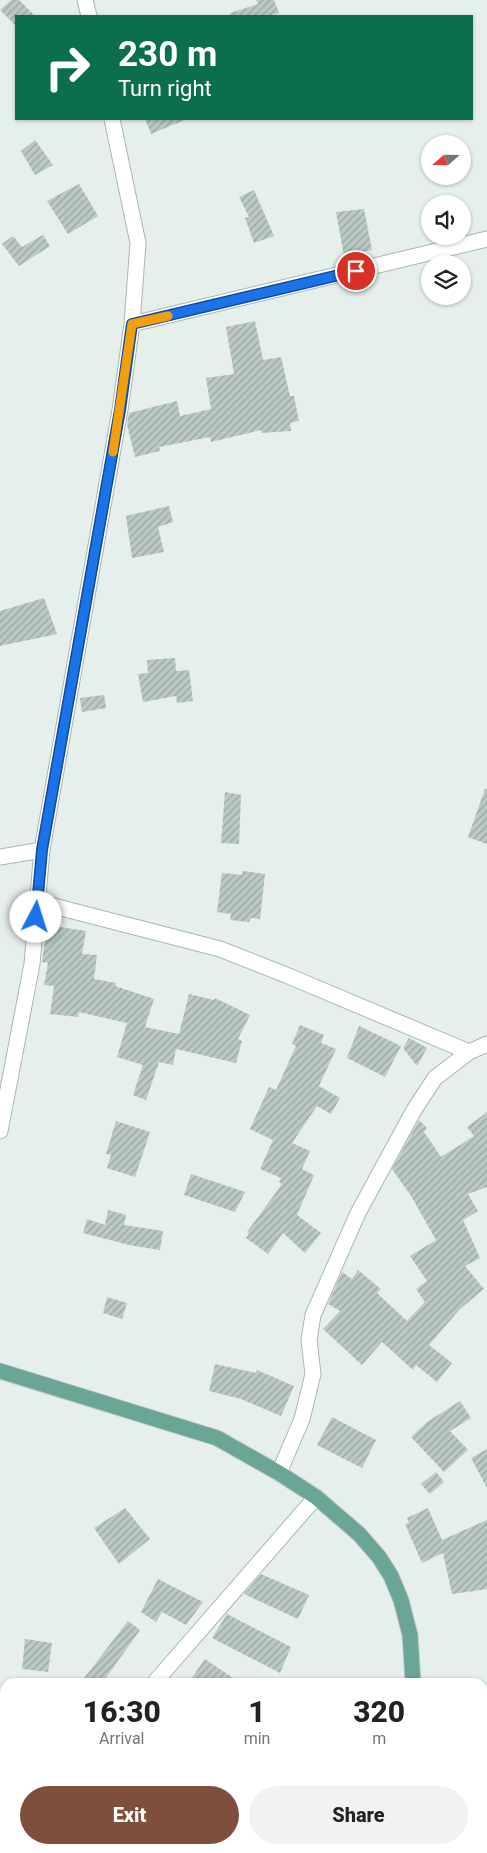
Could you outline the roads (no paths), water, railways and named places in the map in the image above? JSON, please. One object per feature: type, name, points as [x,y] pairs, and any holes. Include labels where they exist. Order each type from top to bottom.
[{"type":"main road","points":[[0,1371],[216,1438],[279,1473],[316,1497],[359,1534],[379,1557],[391,1576],[401,1600],[410,1635],[413,1678]]},
{"type":"street","points":[[85,0],[89,15]]},
{"type":"street","points":[[0,1131],[32,964],[42,850],[120,410],[132,324],[138,243],[112,120]]},
{"type":"street","points":[[132,324],[487,239]]},
{"type":"street","points":[[0,857],[42,850]]},
{"type":"street","points":[[38,902],[220,950],[286,975],[469,1052]]},
{"type":"street","points":[[279,1473],[302,1419],[313,1374],[309,1340],[313,1315],[354,1222],[414,1110],[435,1078],[469,1052],[487,1044]]},
{"type":"street","points":[[158,1678],[316,1497]]}]
